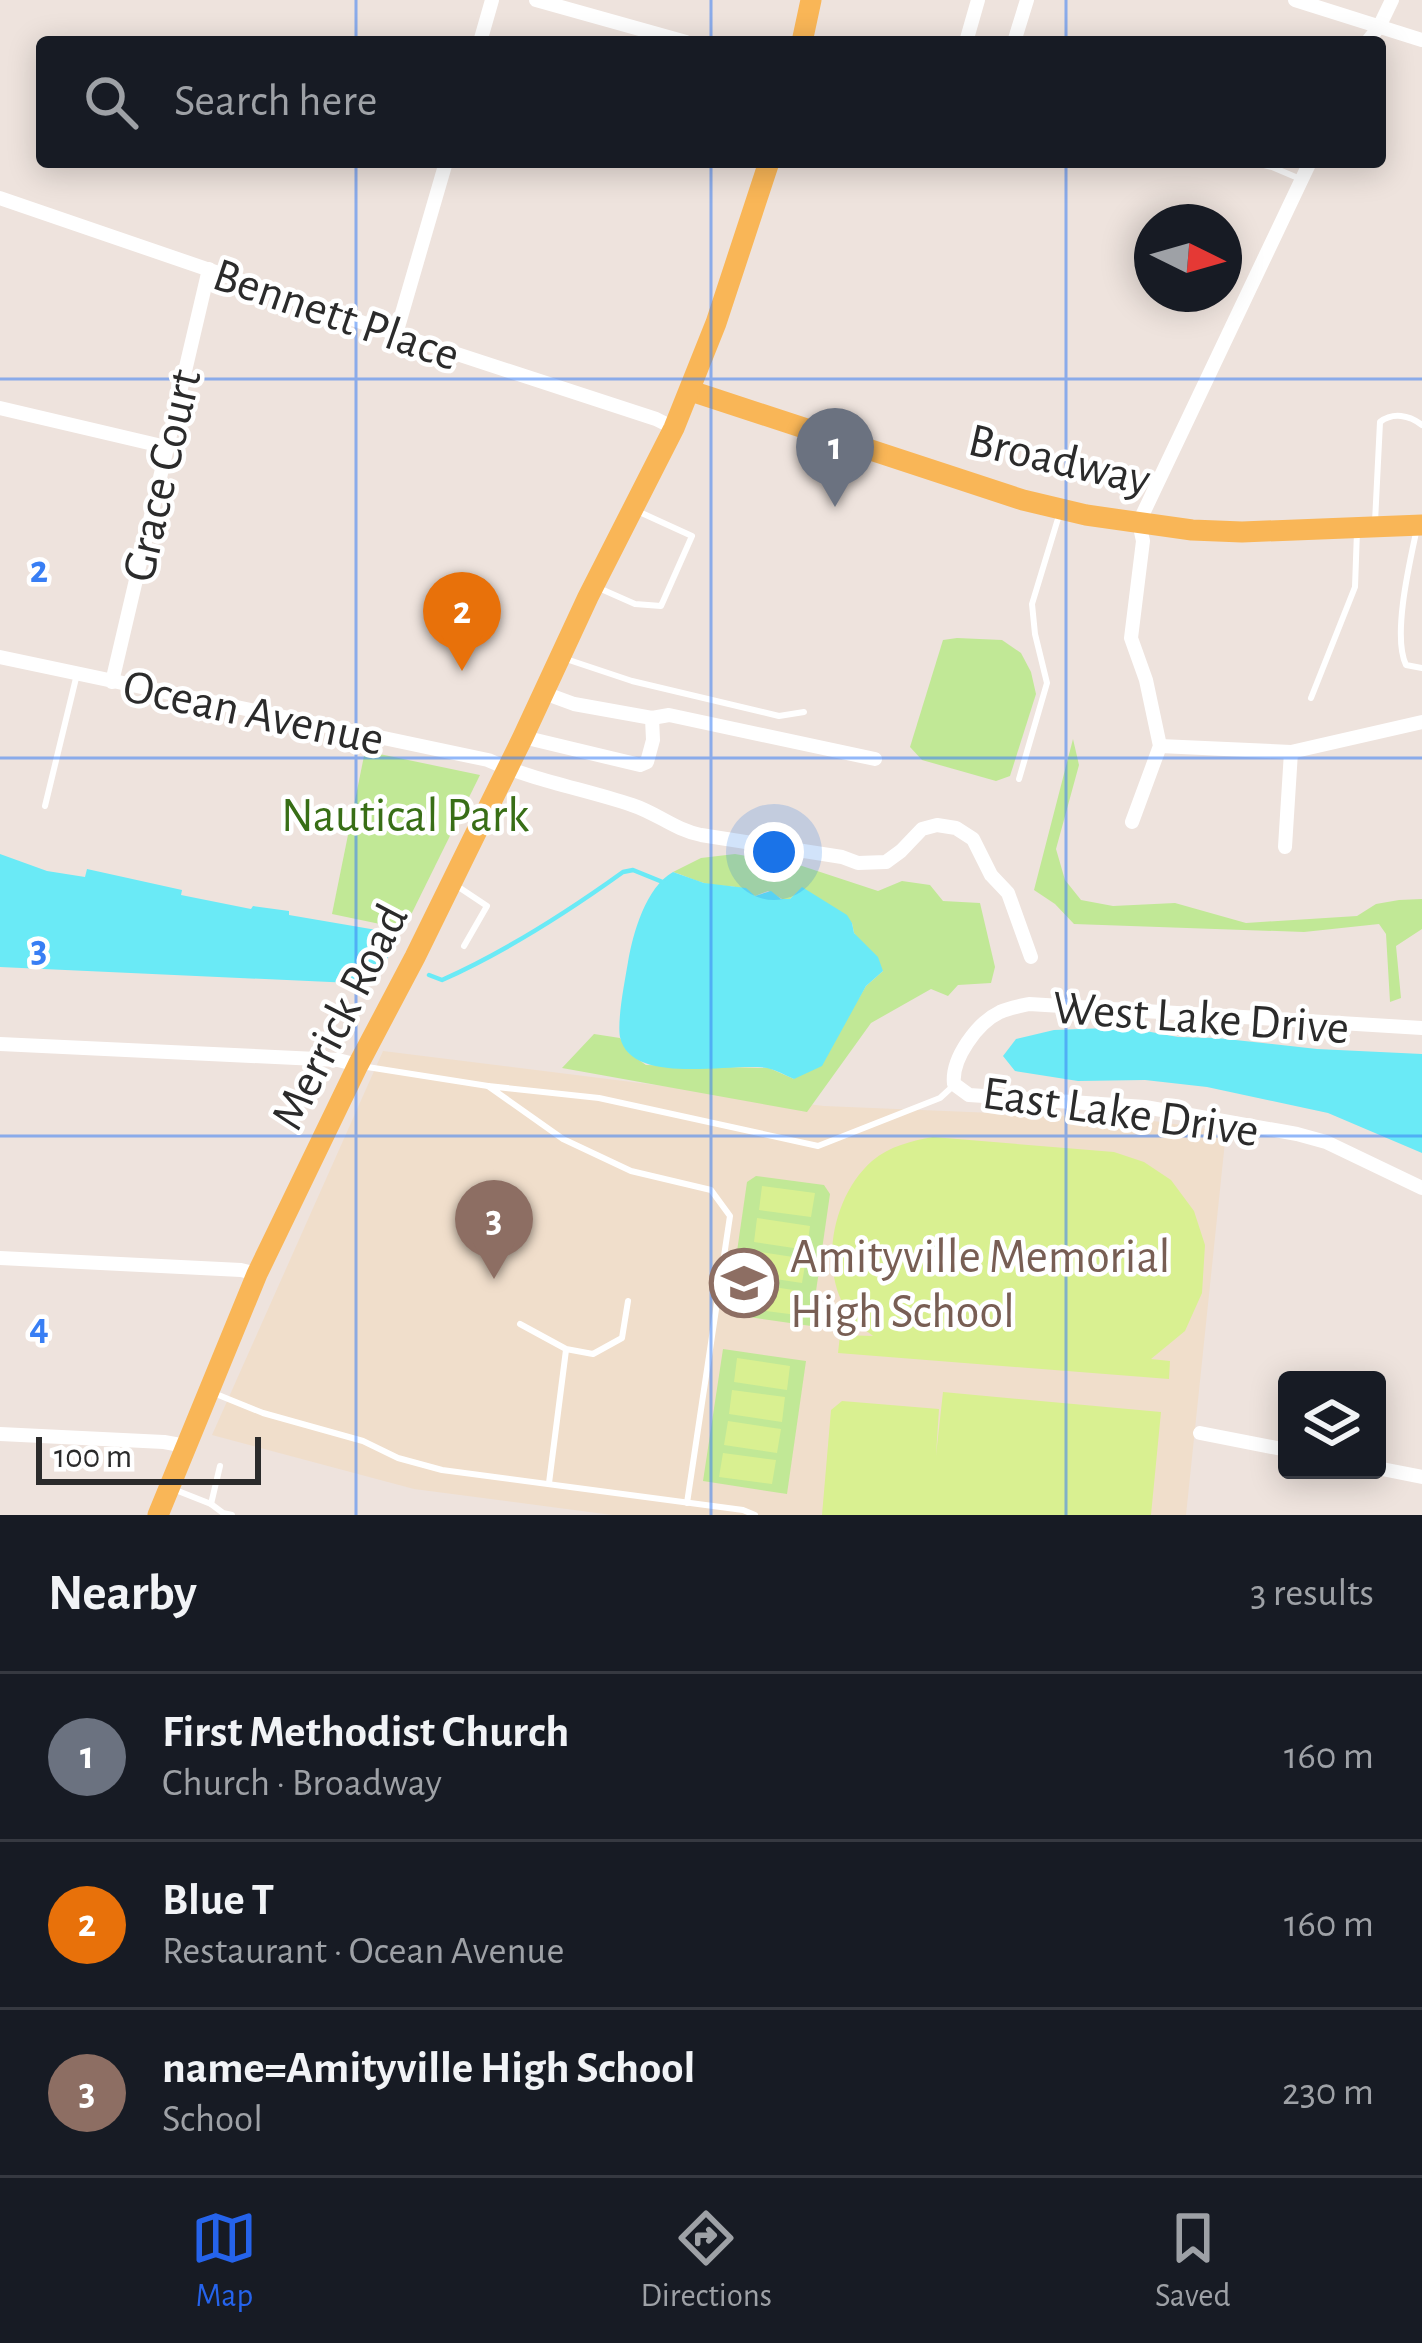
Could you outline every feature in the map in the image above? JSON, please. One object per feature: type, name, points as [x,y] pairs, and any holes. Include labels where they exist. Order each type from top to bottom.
[{"type":"main road","points":[[803,36],[811,0]]},
{"type":"main road","name":"Merrick Road","points":[[158,1515],[257,1274],[691,391],[767,168]]},
{"type":"main road","name":"Broadway","points":[[691,391],[1061,509],[1192,530],[1420,525]]},
{"type":"street","points":[[482,36],[492,0]]},
{"type":"street","points":[[536,0],[665,36]]},
{"type":"street","points":[[969,36],[978,0]]},
{"type":"street","points":[[1016,36],[1027,0]]},
{"type":"street","points":[[1294,0],[1422,40]]},
{"type":"street","points":[[1372,36],[1392,0]]},
{"type":"street","points":[[396,334],[444,168]]},
{"type":"street","points":[[1132,822],[1160,746],[1131,638],[1143,541],[1139,522],[1307,168]]},
{"type":"street","name":"Bennett Place","points":[[0,198],[674,428]]},
{"type":"street","name":"Grace Court","points":[[112,682],[209,269]]},
{"type":"street","points":[[0,408],[166,447]]},
{"type":"street","name":"Ocean Avenue","points":[[0,657],[488,760],[525,776],[651,812],[682,831],[858,862],[886,862],[922,829],[956,828],[973,838],[991,875],[1008,893],[1031,957]]},
{"type":"street","points":[[544,693],[574,704],[652,718],[669,715],[875,759]]},
{"type":"street","points":[[524,737],[640,765],[650,755],[652,718]]},
{"type":"street","points":[[1160,746],[1291,752],[1422,722]]},
{"type":"street","points":[[1285,847],[1291,752]]},
{"type":"street","name":"West Lake Drive","points":[[955,1084],[957,1057],[990,1018],[1029,1004],[1422,1028]]},
{"type":"street","points":[[0,1044],[338,1060],[358,1065]]},
{"type":"street","name":"East Lake Drive","points":[[955,1084],[969,1095],[988,1098],[1145,1107],[1297,1134],[1326,1142],[1422,1188]]},
{"type":"street","points":[[0,1258],[257,1274]]},
{"type":"street","points":[[1199,1433],[1278,1448]]},
{"type":"street","points":[[0,1434],[186,1446]]},
{"type":"street","points":[[1386,1470],[1422,1477]]},
{"type":"lane","points":[[1270,168],[1302,179]]},
{"type":"lane","points":[[1311,698],[1355,587],[1380,422],[1397,416],[1422,424]]},
{"type":"lane","points":[[593,586],[635,604],[661,607],[692,536],[632,508]]},
{"type":"lane","points":[[1019,778],[1048,682],[1032,604],[1061,509]]},
{"type":"lane","points":[[1420,525],[1408,567],[1400,650],[1406,665],[1422,668]]},
{"type":"lane","points":[[560,657],[632,681],[779,716],[804,712]]},
{"type":"lane","points":[[45,806],[77,674]]},
{"type":"lane","points":[[452,882],[487,906],[464,946]]},
{"type":"lane","points":[[358,1065],[599,1098],[818,1146],[940,1098],[955,1084]]},
{"type":"lane","points":[[488,1086],[562,1139],[631,1171],[711,1190],[730,1216],[687,1502]]},
{"type":"lane","points":[[520,1324],[566,1349],[593,1354],[622,1338],[628,1301]]},
{"type":"lane","points":[[549,1483],[566,1349]]},
{"type":"lane","points":[[208,1391],[442,1470],[754,1515]]},
{"type":"lane","points":[[211,1504],[220,1466]]},
{"type":"lane","points":[[170,1488],[232,1515]]},
{"type":"shaded area","name":"Amityville Memorial High School","points":[[383,1051],[824,1106],[1141,1119],[1226,1132],[1186,1515],[612,1515],[414,1489],[212,1435]]},
{"type":"green space","points":[[943,640],[1002,640],[1021,653],[1031,672],[1036,694],[1010,776],[996,781],[922,760],[910,747]]},
{"type":"green space","points":[[1073,739],[1079,765],[1056,849],[1065,880],[1081,900],[1113,906],[1175,903],[1246,923],[1357,916],[1376,904],[1422,899],[1422,929],[1396,946],[1401,998],[1390,1002],[1386,934],[1379,924],[1304,932],[1074,924],[1034,890]]},
{"type":"green space","name":"Nautical Park","points":[[365,751],[480,775],[404,929],[332,914]]},
{"type":"green space","points":[[735,854],[799,865],[878,891],[902,881],[930,885],[943,901],[980,903],[995,967],[991,983],[958,985],[948,996],[931,989],[871,1023],[807,1112],[562,1068],[594,1034],[620,1038],[629,1053],[646,1065],[769,1068],[794,1079],[883,971],[854,933],[852,923],[802,888],[790,899],[768,891],[755,896],[673,872],[701,858]]},
{"type":"green space","points":[[933,1137],[1114,1152],[1144,1162],[1171,1180],[1194,1211],[1205,1245],[1202,1293],[1185,1331],[1151,1359],[1170,1361],[1169,1379],[838,1353],[840,1335],[873,1336],[852,1318],[835,1280],[832,1258],[838,1215],[858,1176],[872,1161],[901,1145]]},
{"type":"green space","points":[[756,1176],[824,1185],[830,1194],[811,1326],[728,1314],[747,1182]]},
{"type":"green space","points":[[762,1186],[815,1193],[811,1217],[759,1210]]},
{"type":"green space","points":[[757,1218],[810,1226],[807,1250],[754,1242]]},
{"type":"green space","points":[[753,1251],[806,1259],[802,1283],[749,1275]]},
{"type":"green space","points":[[747,1283],[800,1291],[797,1315],[744,1308]]},
{"type":"green space","points":[[723,1349],[806,1361],[787,1494],[703,1481]]},
{"type":"green space","points":[[737,1358],[790,1366],[787,1390],[734,1382]]},
{"type":"green space","points":[[732,1390],[785,1397],[782,1422],[729,1414]]},
{"type":"green space","points":[[943,1392],[1161,1412],[1151,1515],[822,1515],[831,1410],[842,1401],[939,1409],[936,1455]]},
{"type":"green space","points":[[728,1421],[781,1429],[777,1453],[724,1445]]},
{"type":"green space","points":[[723,1453],[776,1460],[772,1484],[719,1477]]},
{"type":"water","points":[[0,854],[47,871],[85,877],[87,869],[182,890],[181,895],[400,934],[374,984],[0,967]]},
{"type":"water","points":[[673,872],[704,883],[746,888],[755,896],[771,891],[790,899],[802,887],[847,915],[854,933],[878,957],[883,971],[866,986],[822,1066],[794,1079],[767,1068],[662,1067],[628,1052],[620,1037],[620,1021],[633,938],[648,899]]},
{"type":"water","points":[[1107,1028],[1317,1049],[1422,1054],[1422,1153],[1328,1113],[1207,1087],[1145,1080],[1078,1081],[1015,1071],[1003,1056],[1016,1039],[1054,1030]]},
{"type":"waterway","points":[[429,975],[442,980],[490,957],[623,872],[633,870],[665,883]]},
{"type":"place","name":"First Methodist Church","points":[[835,507]]},
{"type":"place","name":"Blue T","points":[[462,671]]},
{"type":"place","name":"name=Amityville High School","points":[[494,1279]]},
{"type":"place","name":"Amityville Memorial High School","points":[[744,1283]]}]
